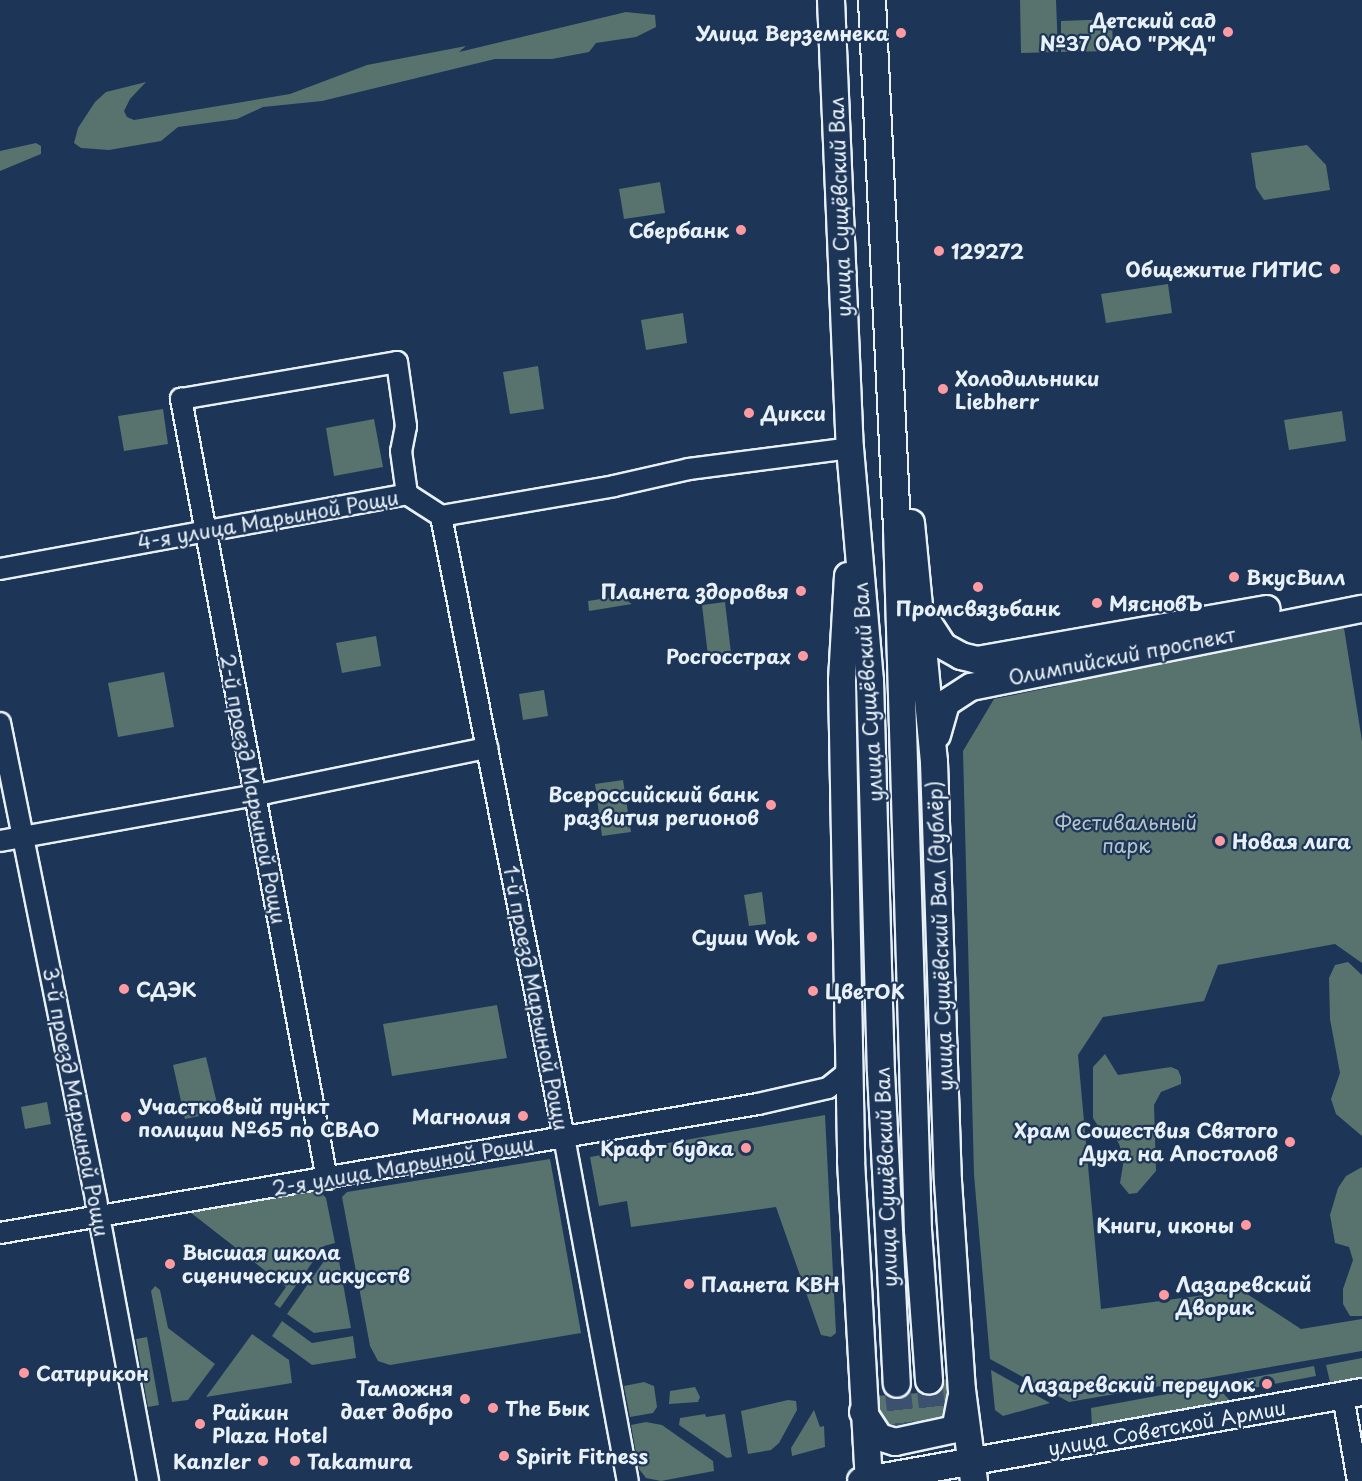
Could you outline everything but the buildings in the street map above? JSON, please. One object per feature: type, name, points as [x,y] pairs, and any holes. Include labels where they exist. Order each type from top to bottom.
[{"type":"main road","name":"улица Сущёвский Вал","points":[[831,0],[853,502],[870,681],[881,1072],[897,1384]]},
{"type":"main road","name":"улица Сущёвский Вал","points":[[872,0],[907,811],[917,1185],[929,1381]]},
{"type":"main road","name":"улица Сущёвский Вал (дублёр)","points":[[889,392],[922,607],[934,762],[948,1181],[962,1390],[973,1472]]},
{"type":"main road","points":[[853,502],[842,681],[852,1171],[863,1412],[875,1480]]},
{"type":"main road","name":"Олимпийский проспект","points":[[922,607],[929,628],[943,645],[961,656],[977,660],[1362,592]]},
{"type":"main road","name":"Олимпийский проспект","points":[[934,762],[942,710],[952,697],[971,687],[1362,609]]},
{"type":"main road","points":[[863,1412],[879,1437],[888,1440],[942,1434],[956,1425],[962,1390]]},
{"type":"main road","name":"улица Советской Армии","points":[[875,1480],[923,1471],[973,1472],[1352,1394]]},
{"type":"street","name":"2-й проезд Марьиной Рощи","points":[[327,1179],[204,532],[182,399],[397,362],[406,426],[401,450],[407,494]]},
{"type":"street","points":[[441,516],[614,486],[701,467],[850,448]]},
{"type":"street","name":"4-я улица Марьиной Рощи","points":[[0,569],[407,494],[441,516]]},
{"type":"street","name":"1-й проезд Марьиной Рощи","points":[[441,516],[564,1137],[628,1481]]},
{"type":"street","name":"3-й проезд Марьиной Рощи","points":[[0,723],[100,1217],[148,1481]]},
{"type":"street","points":[[0,841],[255,796],[487,748]]},
{"type":"street","name":"2-я улица Марьиной Рощи","points":[[0,1233],[758,1104],[828,1088],[845,1074],[850,1048]]},
{"type":"street","points":[[1352,1394],[1358,1481]]},
{"type":"green space","points":[[1020,0],[1056,0],[1058,52],[1021,53]]},
{"type":"green space","points":[[626,12],[655,15],[656,27],[636,37],[596,43],[589,52],[552,59],[495,59],[322,101],[263,107],[237,119],[178,127],[161,141],[109,150],[81,148],[74,143],[78,128],[95,102],[106,92],[146,82],[130,99],[124,111],[127,117],[134,120],[290,94],[367,65],[466,46],[459,52]]},
{"type":"green space","points":[[1112,19],[1113,51],[1061,52],[1061,21]]},
{"type":"green space","points":[[36,143],[41,146],[41,154],[0,171],[0,151]]},
{"type":"green space","points":[[1307,145],[1326,165],[1330,190],[1264,200],[1256,188],[1251,153]]},
{"type":"green space","points":[[660,182],[665,213],[624,219],[619,189]]},
{"type":"green space","points":[[1168,284],[1172,313],[1106,323],[1101,294]]},
{"type":"green space","points":[[683,313],[687,343],[646,350],[641,320]]},
{"type":"green space","points":[[538,366],[544,409],[510,414],[503,372]]},
{"type":"green space","points":[[163,409],[168,444],[124,451],[118,416]]},
{"type":"green space","points":[[1342,411],[1346,441],[1289,450],[1284,420]]},
{"type":"green space","points":[[374,419],[383,467],[334,476],[326,428]]},
{"type":"green space","points":[[620,596],[632,604],[589,611],[588,601]]},
{"type":"green space","points":[[725,602],[731,653],[708,656],[702,605]]},
{"type":"green space","name":"Фестивальный парк","points":[[1344,628],[1362,741],[1362,963],[1335,944],[1218,965],[1204,1001],[1103,1017],[1078,1055],[1101,1309],[1241,1290],[1301,1329],[1362,1319],[1362,1351],[1069,1402],[990,1359],[974,1175],[963,751],[994,699],[1058,686],[1058,683]]},
{"type":"green space","points":[[376,636],[381,666],[342,673],[336,643]]},
{"type":"green space","points":[[164,672],[174,727],[118,737],[108,683]]},
{"type":"green space","points":[[544,690],[548,716],[523,720],[519,694]]},
{"type":"green space","points":[[623,780],[631,832],[602,836],[595,784]]},
{"type":"green space","points":[[762,892],[766,924],[749,926],[744,895]]},
{"type":"green space","points":[[1348,962],[1362,975],[1362,1136],[1336,1114],[1331,1099],[1340,1073],[1330,1019],[1329,978],[1335,965]]},
{"type":"green space","points":[[497,1005],[507,1058],[392,1076],[383,1024]]},
{"type":"green space","points":[[1105,1054],[1118,1075],[1171,1067],[1178,1070],[1181,1077],[1181,1084],[1161,1092],[1154,1105],[1156,1171],[1137,1193],[1129,1194],[1120,1183],[1124,1159],[1119,1144],[1115,1137],[1101,1131],[1093,1118],[1093,1067]]},
{"type":"green space","points":[[206,1057],[219,1112],[185,1119],[173,1065]]},
{"type":"green space","points":[[47,1102],[51,1124],[25,1129],[21,1107]]},
{"type":"green space","points":[[825,1115],[836,1333],[831,1337],[821,1335],[776,1207],[631,1227],[627,1201],[599,1206],[590,1157]]},
{"type":"green space","points":[[550,1159],[581,1333],[390,1365],[378,1361],[370,1346],[342,1197],[347,1192]]},
{"type":"green space","points":[[1362,1167],[1362,1316],[1350,1316],[1343,1304],[1343,1289],[1353,1260],[1349,1247],[1335,1243],[1330,1215],[1338,1188],[1346,1176]]},
{"type":"green space","points":[[318,1189],[326,1198],[335,1243],[324,1246],[280,1308],[274,1304],[286,1287],[186,1209]]},
{"type":"green space","points":[[337,1250],[351,1328],[314,1333],[287,1314],[331,1251]]},
{"type":"green space","points":[[155,1286],[160,1290],[168,1328],[215,1364],[188,1400],[172,1402],[151,1291]]},
{"type":"green space","points":[[282,1321],[312,1343],[353,1336],[356,1358],[312,1365],[272,1336]]},
{"type":"green space","points":[[252,1334],[289,1360],[292,1383],[206,1397]]},
{"type":"green space","points":[[147,1337],[159,1405],[148,1407],[136,1339]]},
{"type":"green space","points":[[1362,1358],[1362,1378],[1330,1382],[1326,1365]]},
{"type":"green space","points":[[1314,1366],[1316,1376],[1232,1392],[1223,1383]]},
{"type":"green space","points":[[991,1370],[1050,1403],[1003,1416],[995,1410]]},
{"type":"green space","points":[[949,1379],[952,1401],[947,1418],[893,1429],[878,1414],[876,1396],[919,1393],[918,1382]]},
{"type":"green space","points":[[644,1382],[654,1386],[657,1407],[653,1413],[630,1417],[624,1386]]},
{"type":"green space","points":[[1216,1385],[1231,1402],[1092,1427],[1091,1408]]},
{"type":"green space","points":[[695,1387],[700,1397],[698,1402],[669,1404],[670,1391]]},
{"type":"green space","points":[[788,1400],[796,1401],[797,1410],[779,1443],[771,1450],[748,1454],[741,1411]]},
{"type":"green space","points":[[814,1410],[820,1427],[824,1426],[825,1447],[792,1456],[791,1448]]},
{"type":"green space","points":[[705,1414],[706,1417],[725,1414],[732,1457],[727,1458],[679,1425],[680,1418]]},
{"type":"green space","points":[[646,1422],[662,1425],[713,1461],[714,1471],[661,1481],[646,1478],[639,1469],[631,1425]]},
{"type":"tunnel","points":[[929,1381],[940,1481]]},
{"type":"tunnel","points":[[897,1384],[908,1481]]},
{"type":"place","name":"Детский сад №37 ОАО \"РЖД\"","points":[[1228,32]]},
{"type":"place","name":"Улица Верземнека","points":[[901,33]]},
{"type":"place","name":"Сбербанк","points":[[741,230]]},
{"type":"place","name":"129272","points":[[939,251]]},
{"type":"place","name":"Общежитие ГИТИС","points":[[1335,269]]},
{"type":"place","name":"Холодильники Liebherr","points":[[943,389]]},
{"type":"place","name":"Дикси","points":[[749,413]]},
{"type":"place","name":"ВкусВилл","points":[[1234,577]]},
{"type":"place","name":"Промсвязьбанк","points":[[978,587]]},
{"type":"place","name":"Планета здоровья","points":[[801,591]]},
{"type":"place","name":"МясновЪ","points":[[1097,603]]},
{"type":"place","name":"Росгосстрах","points":[[803,656]]},
{"type":"place","name":"Всероссийский банк развития регионов","points":[[771,805]]},
{"type":"place","name":"Новая лига","points":[[1220,841]]},
{"type":"place","name":"Суши Wok","points":[[812,937]]},
{"type":"place","name":"СДЭК","points":[[124,989]]},
{"type":"place","name":"ЦветОК","points":[[813,991]]},
{"type":"place","name":"Магнолия","points":[[523,1116]]},
{"type":"place","name":"Участковый пункт полиции №65 по СВАО","points":[[126,1117]]},
{"type":"place","name":"Храм Сошествия Святого Духа на Апостолов","points":[[1290,1142]]},
{"type":"place","name":"Крафт будка","points":[[746,1148]]},
{"type":"place","name":"Книги, иконы","points":[[1246,1225]]},
{"type":"place","name":"Высшая школа сценических искусств","points":[[170,1264]]},
{"type":"place","name":"Планета КВН","points":[[689,1284]]},
{"type":"place","name":"Лазаревский Дворик","points":[[1164,1295]]},
{"type":"place","name":"Сатирикон","points":[[24,1373]]},
{"type":"place","name":"Лазаревский переулок","points":[[1267,1384]]},
{"type":"place","name":"Таможня дает добро","points":[[465,1399]]},
{"type":"place","name":"The Бык","points":[[493,1408]]},
{"type":"place","name":"Райкин Plaza Hotel","points":[[200,1424]]},
{"type":"place","name":"Spirit Fitness","points":[[504,1456]]},
{"type":"place","name":"Kanzler","points":[[263,1461]]},
{"type":"place","name":"Takamura","points":[[295,1461]]}]
